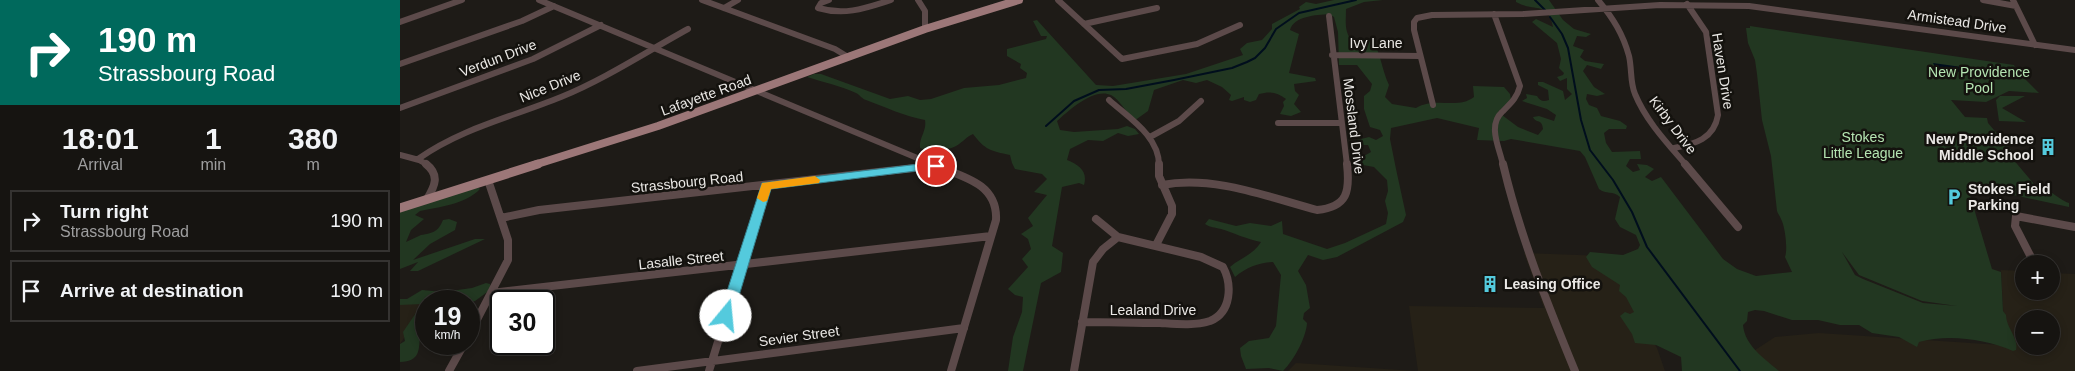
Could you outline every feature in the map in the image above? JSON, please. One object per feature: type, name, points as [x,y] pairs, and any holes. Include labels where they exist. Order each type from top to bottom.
[{"type":"main road","name":"Lafayette Road","points":[[400,208],[658,126],[925,29],[1019,0]]},
{"type":"street","points":[[400,22],[462,0]]},
{"type":"street","points":[[538,0],[655,47],[794,108],[972,181],[992,196],[997,212],[992,236],[951,371]]},
{"type":"street","points":[[702,0],[832,48],[848,57]]},
{"type":"street","points":[[724,8],[738,0]]},
{"type":"street","points":[[829,0],[821,3],[818,8],[831,13],[843,14],[891,0]]},
{"type":"street","points":[[918,0],[925,11],[925,29]]},
{"type":"street","points":[[1058,0],[1122,59],[1197,44],[1240,25]]},
{"type":"street","name":"Kirby Drive","points":[[1598,0],[1622,34],[1629,57],[1634,92],[1641,107],[1665,140],[1674,148],[1738,227]]},
{"type":"street","points":[[1983,0],[2015,3],[2035,45]]},
{"type":"street","name":"Armistead Drive","points":[[1433,105],[1414,30],[1414,22],[1417,18],[1432,15],[1569,12],[1605,8],[1687,4],[1765,8],[2075,50]]},
{"type":"street","name":"Haven Drive","points":[[1674,148],[1702,141],[1713,132],[1718,124],[1706,32],[1687,4]]},
{"type":"street","points":[[400,64],[522,21],[554,6]]},
{"type":"street","points":[[1084,24],[1157,8]]},
{"type":"street","points":[[1494,14],[1520,86],[1519,95],[1497,118],[1495,126],[1505,174],[1529,254],[1550,312],[1575,371]]},
{"type":"street","name":"Mossland Drive","points":[[1162,185],[1177,182],[1208,182],[1309,210],[1327,209],[1342,201],[1349,189],[1328,16]]},
{"type":"street","name":"Verdun Drive","points":[[400,108],[533,59],[602,25]]},
{"type":"street","name":"Nice Drive","points":[[418,159],[462,132],[574,91],[688,28]]},
{"type":"street","name":"Ivy Lane","points":[[1332,55],[1420,56]]},
{"type":"street","points":[[1109,100],[1150,137],[1159,154],[1159,176],[1172,206],[1172,214],[1156,245]]},
{"type":"street","points":[[1150,137],[1179,121],[1201,101]]},
{"type":"street","points":[[1278,123],[1341,123]]},
{"type":"street","points":[[400,155],[418,159],[432,169],[436,178],[433,190],[427,199]]},
{"type":"street","name":"Strassbourg Road","points":[[501,218],[539,210],[936,166]]},
{"type":"street","points":[[488,180],[508,240],[508,260],[493,290]]},
{"type":"street","points":[[709,371],[766,186]]},
{"type":"street","points":[[2030,255],[2015,226],[2016,216],[2075,227]]},
{"type":"street","points":[[1074,371],[1093,262],[1102,249],[1118,236],[1096,219]]},
{"type":"street","name":"Lasalle Street","points":[[519,290],[992,236]]},
{"type":"street","name":"Lealand Drive","points":[[1082,322],[1196,324],[1217,317],[1227,302],[1229,280],[1223,267],[1213,261],[1118,236]]},
{"type":"street","points":[[480,315],[490,297]]},
{"type":"street","name":"Sevier Street","points":[[637,371],[964,328]]},
{"type":"street","points":[[449,371],[458,355]]},
{"type":"shaded area","points":[[1524,253],[1605,256],[1657,348],[1665,371],[1418,371],[1409,306],[1544,308]]},
{"type":"shaded area","points":[[2001,270],[2015,271],[2015,300],[2060,300],[2060,273],[2075,274],[2075,371],[1723,371],[1775,337],[1819,333],[2015,346],[2015,355],[2060,355],[2060,310],[2015,310],[2015,344],[2004,326]]},
{"type":"shaded area","points":[[400,300],[415,301],[415,322],[400,344]]},
{"type":"shaded area","points":[[1296,363],[1415,371],[1288,371]]},
{"type":"green space","points":[[1334,0],[1383,0],[1364,2],[1346,9],[1346,25],[1347,33],[1351,40],[1349,46],[1354,49],[1365,38],[1373,40],[1389,85],[1385,97],[1392,104],[1416,108],[1431,103],[1461,103],[1474,97],[1473,86],[1504,87],[1510,94],[1511,100],[1498,112],[1518,127],[1538,135],[1543,129],[1540,122],[1533,117],[1539,116],[1554,121],[1556,115],[1547,109],[1522,101],[1527,98],[1526,94],[1537,96],[1542,101],[1549,100],[1548,90],[1538,85],[1538,82],[1543,82],[1563,91],[1565,100],[1572,94],[1567,89],[1567,78],[1560,81],[1557,77],[1564,73],[1559,68],[1561,59],[1557,43],[1532,22],[1536,19],[1553,27],[1548,13],[1540,8],[1523,5],[1516,2],[1516,0],[1549,0],[1563,20],[1574,29],[1591,34],[1586,37],[1577,36],[1573,46],[1584,50],[1580,57],[1585,61],[1604,64],[1601,69],[1587,65],[1583,71],[1594,87],[1605,94],[1597,96],[1587,94],[1586,99],[1589,105],[1597,108],[1601,116],[1620,121],[1627,126],[1626,129],[1609,129],[1604,133],[1606,143],[1612,152],[1640,151],[1641,159],[1630,159],[1626,166],[1633,172],[1640,170],[1637,164],[1647,165],[1654,169],[1645,177],[1652,181],[1661,177],[1723,259],[1737,269],[1756,276],[1792,272],[1785,257],[1785,232],[1777,211],[1771,156],[1762,120],[1755,60],[1748,43],[1746,28],[1750,28],[1750,26],[2014,65],[2016,70],[2039,93],[2009,91],[1986,102],[1951,100],[1965,117],[1987,118],[1988,123],[2018,158],[2012,158],[2034,184],[2042,186],[2069,203],[2069,207],[1967,185],[1992,269],[2001,272],[2003,311],[2015,339],[2015,350],[1991,343],[1954,338],[1919,342],[1917,347],[1899,337],[1872,333],[1859,325],[1840,325],[1818,320],[1792,320],[1755,310],[1748,312],[1747,321],[1743,325],[1747,339],[1756,351],[1779,371],[1682,371],[1681,357],[1656,345],[1635,343],[1632,334],[1620,316],[1625,312],[1630,314],[1634,312],[1626,297],[1619,291],[1620,285],[1592,267],[1586,257],[1590,252],[1623,255],[1638,249],[1640,245],[1636,235],[1620,227],[1615,219],[1620,197],[1599,189],[1585,157],[1580,151],[1511,139],[1504,141],[1477,140],[1479,128],[1437,118],[1391,128],[1390,139],[1406,215],[1403,222],[1337,257],[1323,260],[1308,255],[1298,271],[1306,285],[1310,308],[1304,313],[1303,319],[1307,323],[1299,348],[1283,371],[1269,368],[1246,369],[1240,348],[1249,341],[1269,338],[1276,326],[1281,275],[1273,262],[1253,266],[1235,277],[1230,267],[1250,253],[1261,242],[1205,224],[1209,219],[1236,226],[1250,223],[1271,226],[1282,221],[1283,234],[1327,249],[1386,224],[1388,213],[1385,201],[1388,191],[1387,180],[1374,167],[1363,165],[1357,160],[1371,152],[1368,145],[1351,145],[1349,142],[1369,137],[1376,140],[1383,136],[1380,130],[1370,127],[1364,109],[1364,96],[1370,91],[1372,84],[1357,65],[1339,65],[1338,32],[1334,17],[1329,14],[1312,16],[1296,22],[1290,30],[1299,34],[1289,73],[1315,78],[1316,81],[1294,84],[1295,91],[1299,95],[1294,104],[1301,112],[1291,116],[1280,114],[1284,106],[1283,102],[1286,99],[1270,92],[1259,94],[1256,100],[1250,102],[1244,100],[1244,97],[1232,101],[1229,100],[1231,95],[1222,87],[1207,80],[1196,83],[1183,80],[1154,90],[1148,111],[1134,121],[1117,100],[1111,95],[1104,93],[1082,101],[1057,121],[1060,130],[1074,132],[1118,129],[1127,126],[1135,129],[1139,134],[1128,136],[1118,133],[1103,141],[1088,140],[1070,149],[1067,160],[1082,169],[1085,180],[1084,185],[1079,183],[1062,187],[1052,246],[1063,253],[1061,272],[1041,283],[1023,371],[1008,371],[1013,337],[1022,312],[1023,297],[1015,295],[1008,289],[1028,267],[1022,259],[1031,249],[1028,239],[1021,234],[1033,226],[1028,218],[1047,195],[1034,192],[1047,179],[1042,174],[1015,169],[1010,155],[989,149],[973,134],[956,146],[948,149],[933,150],[920,148],[925,120],[902,114],[844,88],[807,77],[821,74],[890,99],[908,96],[920,100],[931,99],[964,88],[999,85],[1026,78],[1027,73],[1020,68],[1021,64],[1007,56],[1007,49],[1046,39],[1047,36],[1041,36],[1033,21],[1037,20],[1096,85],[1113,86],[1186,74],[1243,55],[1240,49],[1247,43],[1262,40],[1272,29],[1272,24],[1300,9],[1299,7],[1306,2],[1316,4]],"holes":[[[1842,252],[1859,275],[1922,301],[1957,306],[1923,303],[1863,279],[1855,275]]]},
{"type":"green space","points":[[2000,96],[2025,96],[2002,108],[2026,122],[1999,121],[1996,100]]},
{"type":"green space","points":[[476,186],[480,189],[467,198],[452,204],[420,211],[415,215],[424,219],[411,230],[406,242],[435,231],[443,220],[449,219],[457,222],[455,230],[430,244],[413,260],[475,239],[485,239],[418,271],[410,271],[418,262],[400,269],[400,211]]},
{"type":"green space","points":[[486,283],[490,284],[490,290],[480,297],[480,290],[458,290],[472,288]]},
{"type":"green space","points":[[415,294],[415,304],[400,305],[400,299],[407,299]]},
{"type":"green space","points":[[415,314],[416,355],[412,360],[400,362],[400,344],[405,341],[403,332]]},
{"type":"water","points":[[1933,63],[1976,69],[1979,75],[1948,70],[1949,75],[1938,73]]},
{"type":"waterway","points":[[1046,126],[1074,101],[1099,90],[1126,89],[1174,80],[1232,68],[1247,62],[1255,58],[1265,48],[1276,29],[1299,13],[1356,0]]},
{"type":"waterway","points":[[1535,0],[1545,10]]},
{"type":"waterway","points":[[1550,17],[1562,34],[1568,48],[1581,120],[1590,150],[1613,180],[1632,212],[1647,247],[1740,371]]},
{"type":"slow traffic","points":[[763,198],[766,186],[815,180]]},
{"type":"place","name":"New Providence Middle School","points":[[2048,147]]},
{"type":"place","name":"Stokes Field Parking","points":[[1954,197]]},
{"type":"place","name":"Leasing Office","points":[[1490,284]]},
{"type":"route","points":[[726,316],[766,186],[936,166]]},
{"type":"park label","name":"New Providence Pool","points":[[1979,80]]},
{"type":"park label","name":"Stokes Little League","points":[[1863,146]]}]
